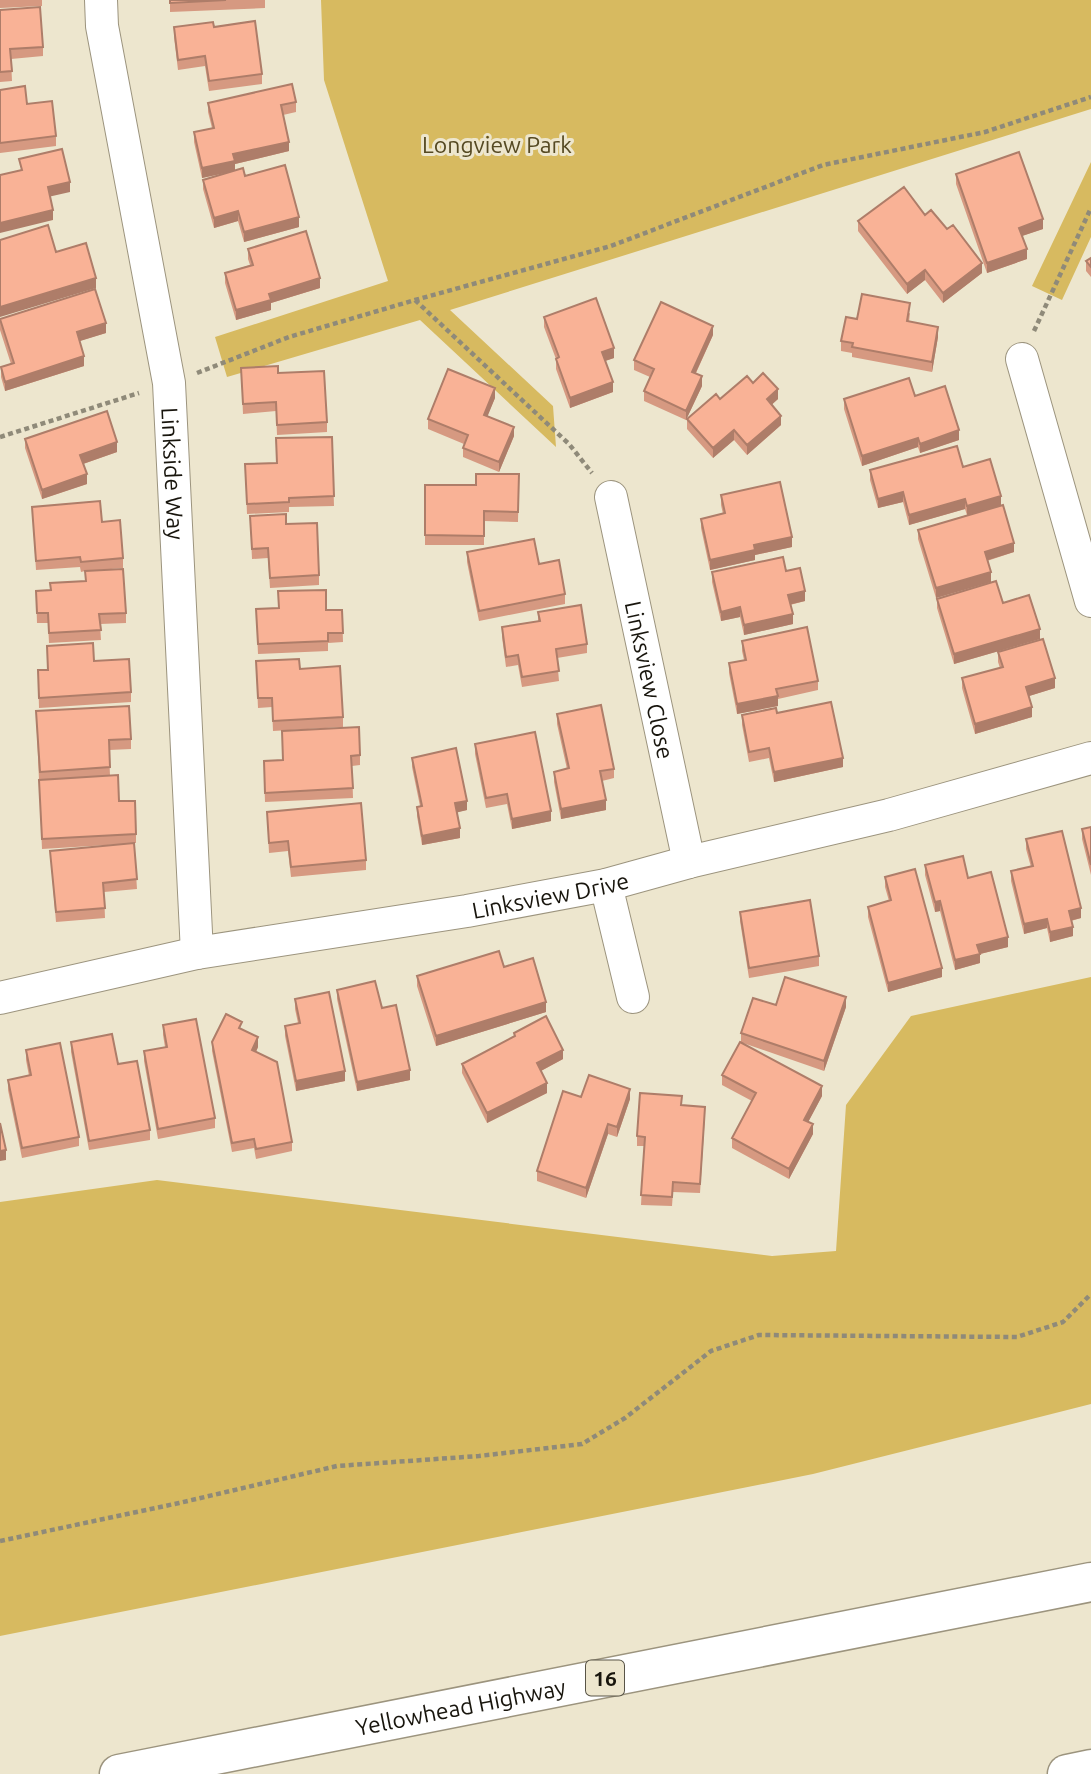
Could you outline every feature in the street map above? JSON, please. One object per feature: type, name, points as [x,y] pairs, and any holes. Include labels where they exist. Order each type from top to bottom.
[{"type":"highway","name":"Yellowhead Highway","points":[[119,1774],[1091,1582]]},
{"type":"highway","points":[[1067,1774],[1091,1769]]},
{"type":"street","name":"Linkside Way","points":[[102,0],[102,26],[169,383],[197,953]]},
{"type":"street","points":[[1022,359],[1091,601]]},
{"type":"street","name":"Linksview Close","points":[[611,497],[689,862]]},
{"type":"street","name":"Linksview Drive","points":[[0,998],[197,953],[467,911],[606,885],[689,862],[889,815],[1091,758]]},
{"type":"street","points":[[606,885],[633,998]]},
{"type":"path","points":[[0,437],[169,383],[289,337],[611,246],[822,165],[985,132],[1091,97]]},
{"type":"path","points":[[1022,359],[1091,208]]},
{"type":"path","points":[[415,300],[569,443],[611,497]]},
{"type":"path","points":[[0,1541],[337,1466],[479,1456],[582,1444],[625,1418],[711,1351],[760,1335],[1017,1338],[1063,1322],[1091,1294]]},
{"type":"green space","name":"Longview Park","points":[[321,0],[1091,0],[1091,109],[450,310],[553,406],[556,447],[420,320],[227,377],[215,337],[388,281],[324,80]]},
{"type":"green space","points":[[1091,162],[1091,237],[1062,300],[1032,286]]},
{"type":"green space","points":[[1091,977],[1091,1404],[813,1474],[0,1636],[0,1202],[157,1180],[772,1256],[836,1251],[846,1105],[911,1016]]},
{"type":"building","points":[[170,0],[226,0],[170,3]]},
{"type":"building","points":[[40,7],[43,47],[10,49],[12,71],[0,72],[0,10]]},
{"type":"building","points":[[255,21],[262,74],[209,81],[205,56],[178,60],[174,27],[213,22],[214,27]]},
{"type":"building","points":[[292,84],[296,102],[281,105],[289,142],[233,154],[235,161],[202,168],[194,132],[214,128],[208,103]]},
{"type":"building","points":[[25,86],[27,104],[52,101],[56,136],[0,143],[0,90]]},
{"type":"building","points":[[62,149],[70,182],[48,187],[53,210],[0,223],[0,175],[22,170],[19,159]]},
{"type":"building","points":[[1019,152],[1043,219],[1019,228],[1027,249],[987,263],[956,174]]},
{"type":"building","points":[[285,165],[299,217],[244,232],[238,211],[214,218],[203,180],[243,168],[245,176]]},
{"type":"building","points":[[904,187],[925,215],[931,210],[947,229],[953,225],[982,263],[943,293],[925,270],[907,284],[858,221]]},
{"type":"building","points":[[48,225],[56,252],[86,243],[96,278],[0,307],[0,240]]},
{"type":"building","points":[[306,231],[320,278],[269,294],[271,300],[236,310],[225,273],[253,265],[248,249]]},
{"type":"building","points":[[95,289],[106,323],[77,332],[84,356],[5,382],[1,367],[14,363],[0,319]]},
{"type":"building","points":[[862,294],[910,303],[907,321],[938,327],[932,362],[852,347],[853,343],[841,341],[846,317],[857,319]]},
{"type":"building","points":[[596,298],[614,348],[602,352],[613,382],[570,398],[544,317]]},
{"type":"building","points":[[661,302],[713,326],[692,372],[702,376],[686,411],[644,391],[654,369],[634,360]]},
{"type":"building","points":[[278,366],[278,373],[324,371],[327,422],[277,425],[276,402],[243,404],[241,368]]},
{"type":"building","points":[[448,369],[495,388],[484,415],[514,427],[499,462],[463,448],[468,435],[428,419]]},
{"type":"building","points":[[763,373],[778,389],[767,399],[781,416],[747,445],[734,430],[713,448],[687,419],[716,394],[720,399],[747,376],[753,383]]},
{"type":"building","points":[[909,378],[915,396],[945,386],[959,430],[920,444],[918,438],[862,456],[844,399]]},
{"type":"building","points":[[107,411],[117,442],[80,455],[87,474],[42,490],[25,439]]},
{"type":"building","points":[[332,437],[334,496],[289,498],[289,502],[247,504],[245,464],[277,463],[276,438]]},
{"type":"building","points":[[957,446],[963,467],[990,459],[1001,496],[967,506],[965,499],[909,515],[903,492],[878,499],[870,470]]},
{"type":"building","points":[[476,474],[519,474],[518,512],[484,511],[484,536],[425,535],[425,485],[476,485]]},
{"type":"building","points":[[780,482],[792,537],[754,545],[755,550],[710,560],[701,519],[725,513],[721,495]]},
{"type":"building","points":[[100,501],[102,522],[120,520],[123,558],[81,562],[80,557],[36,561],[32,507]]},
{"type":"building","points":[[1003,505],[1014,543],[985,552],[991,572],[936,588],[918,530]]},
{"type":"building","points":[[286,514],[286,524],[317,523],[319,575],[270,578],[268,548],[252,549],[250,516]]},
{"type":"building","points":[[534,539],[539,564],[559,560],[565,594],[479,611],[467,552]]},
{"type":"building","points":[[783,557],[786,571],[800,568],[805,591],[788,595],[793,614],[744,625],[740,607],[721,612],[712,572]]},
{"type":"building","points":[[123,569],[126,613],[99,614],[101,630],[49,633],[48,613],[37,613],[36,591],[51,590],[50,583],[86,581],[85,571]]},
{"type":"building","points":[[996,581],[1003,603],[1029,595],[1040,629],[954,654],[937,599]]},
{"type":"building","points":[[326,590],[326,610],[342,610],[343,633],[328,633],[328,641],[258,644],[256,609],[279,608],[278,591]]},
{"type":"building","points":[[581,605],[587,644],[556,649],[559,671],[522,677],[518,655],[506,657],[502,627],[540,621],[538,612]]},
{"type":"building","points":[[807,627],[818,681],[776,689],[778,696],[737,704],[729,663],[746,660],[742,641]]},
{"type":"building","points":[[1043,639],[1055,678],[1026,687],[1032,707],[975,724],[962,678],[1003,667],[998,652]]},
{"type":"building","points":[[93,643],[94,661],[129,659],[131,692],[39,698],[38,670],[48,670],[47,646]]},
{"type":"building","points":[[299,659],[300,669],[340,666],[343,717],[273,721],[272,698],[258,698],[256,661]]},
{"type":"building","points":[[831,702],[843,758],[774,772],[769,748],[749,752],[742,715],[776,708],[777,713]]},
{"type":"building","points":[[601,705],[614,769],[600,771],[606,800],[561,809],[554,772],[569,768],[557,714]]},
{"type":"building","points":[[129,706],[131,739],[109,740],[110,767],[40,772],[36,711]]},
{"type":"building","points":[[359,727],[360,755],[351,756],[353,788],[265,793],[264,761],[283,760],[282,731]]},
{"type":"building","points":[[535,732],[551,811],[512,819],[507,794],[486,798],[475,744]]},
{"type":"building","points":[[456,748],[467,801],[455,803],[460,828],[422,836],[417,807],[422,806],[412,758]]},
{"type":"building","points":[[118,775],[119,801],[135,801],[136,834],[42,839],[39,780]]},
{"type":"building","points":[[361,803],[366,860],[291,867],[288,841],[269,843],[267,812]]},
{"type":"building","points":[[1091,827],[1091,865],[1082,829]]},
{"type":"building","points":[[1062,831],[1081,908],[1069,911],[1073,927],[1050,932],[1047,919],[1024,924],[1011,871],[1033,866],[1026,839]]},
{"type":"building","points":[[134,843],[137,879],[103,883],[105,908],[56,912],[50,851]]},
{"type":"building","points":[[963,856],[968,878],[991,872],[1008,937],[977,945],[980,954],[955,960],[940,901],[935,902],[925,865]]},
{"type":"building","points":[[915,869],[942,968],[888,983],[868,907],[891,900],[885,877]]},
{"type":"building","points":[[810,900],[819,956],[749,968],[740,912]]},
{"type":"building","points":[[499,951],[504,967],[533,958],[546,1002],[436,1036],[417,976]]},
{"type":"building","points":[[785,977],[846,997],[824,1061],[741,1033],[753,998],[776,1005]]},
{"type":"building","points":[[375,981],[382,1008],[396,1005],[410,1070],[357,1082],[337,990]]},
{"type":"building","points":[[329,992],[345,1071],[296,1081],[285,1026],[300,1023],[295,999]]},
{"type":"building","points":[[226,1014],[242,1022],[239,1028],[258,1037],[252,1050],[277,1062],[292,1142],[256,1149],[254,1139],[232,1143],[212,1042]]},
{"type":"building","points":[[546,1016],[563,1050],[537,1063],[547,1083],[487,1113],[462,1064]]},
{"type":"building","points":[[196,1019],[215,1118],[158,1129],[144,1051],[167,1047],[163,1025]]},
{"type":"building","points":[[112,1034],[118,1064],[137,1061],[150,1130],[89,1141],[71,1042]]},
{"type":"building","points":[[740,1042],[822,1086],[804,1120],[813,1124],[789,1169],[732,1138],[756,1093],[722,1075]]},
{"type":"building","points":[[60,1043],[79,1137],[22,1148],[8,1080],[31,1075],[26,1050]]},
{"type":"building","points":[[589,1075],[630,1089],[617,1127],[608,1124],[586,1188],[537,1171],[563,1091],[581,1097]]},
{"type":"building","points":[[640,1093],[682,1096],[681,1105],[705,1107],[700,1184],[673,1182],[672,1197],[641,1195],[645,1137],[637,1136]]},
{"type":"building","points":[[0,1123],[6,1150],[0,1151]]}]
